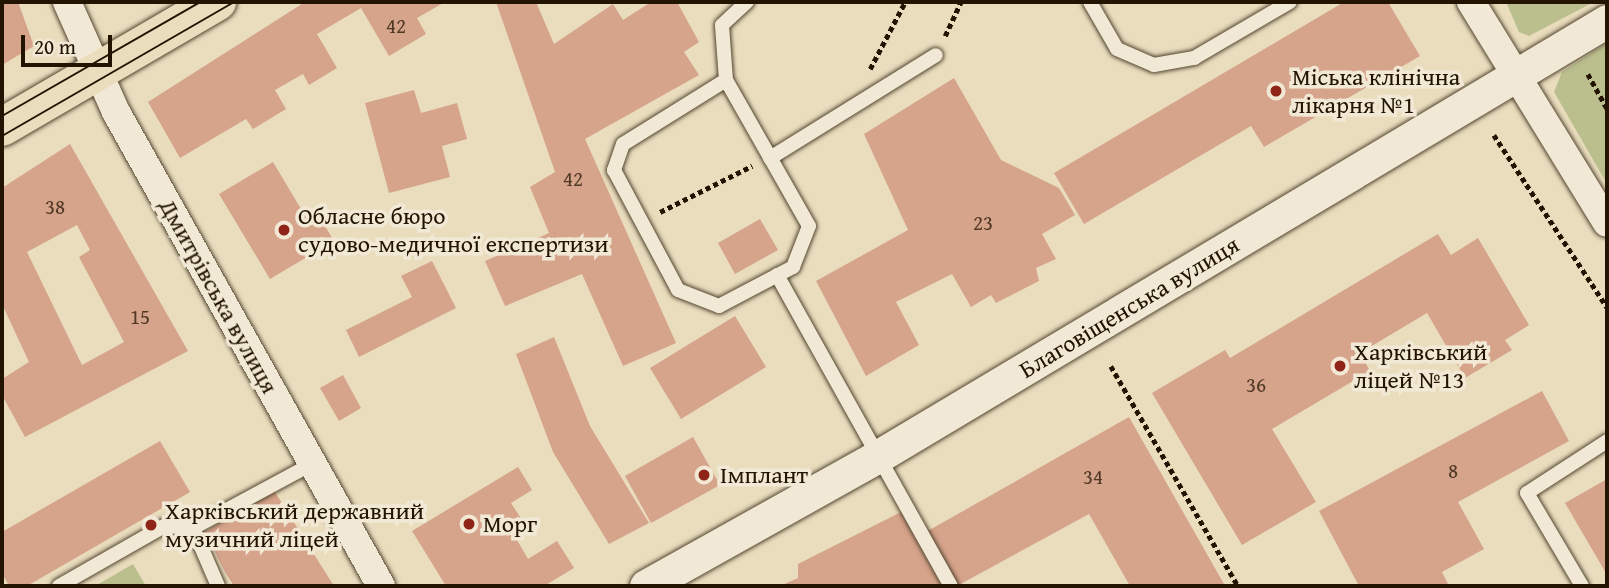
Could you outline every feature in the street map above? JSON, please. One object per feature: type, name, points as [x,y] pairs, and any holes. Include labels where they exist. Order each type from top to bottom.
[{"type":"main road","points":[[2,127],[217,2]]},
{"type":"street","name":"Дмитрівська вулиця","points":[[67,2],[96,72],[381,586]]},
{"type":"street","points":[[1471,2],[1607,223]]},
{"type":"street","name":"Благовіщенська вулиця","points":[[646,586],[877,457],[1607,21]]},
{"type":"lane","points":[[726,80],[623,144],[614,170],[678,289],[719,306],[793,267],[809,226],[726,80],[722,25],[747,2]]},
{"type":"lane","points":[[1090,2],[1116,49],[1154,65],[1194,58],[1290,2]]},
{"type":"lane","points":[[770,158],[936,55]]},
{"type":"lane","points":[[777,275],[951,586]]},
{"type":"lane","points":[[1582,586],[1527,493],[1607,441]]},
{"type":"lane","points":[[59,586],[164,526],[192,528],[312,464]]},
{"type":"lane","points":[[192,528],[218,586]]},
{"type":"path","points":[[850,108],[905,2]]},
{"type":"path","points":[[936,55],[961,2]]},
{"type":"path","points":[[1588,74],[1607,108]]},
{"type":"path","points":[[1494,135],[1607,307]]},
{"type":"path","points":[[640,222],[770,158]]},
{"type":"path","points":[[1111,366],[1238,586]]},
{"type":"green space","points":[[1506,2],[1594,2],[1529,36],[1519,32]]},
{"type":"green space","points":[[1607,43],[1607,184],[1554,92],[1562,72]]},
{"type":"green space","points":[[133,564],[146,586],[95,586]]},
{"type":"building","points":[[2,2],[18,2],[34,46],[2,65]]},
{"type":"building","points":[[305,2],[445,2],[417,18],[426,34],[389,56],[361,8],[317,34],[337,68],[309,85],[303,74],[275,90],[286,109],[253,129],[246,119],[180,158],[148,102]]},
{"type":"building","points":[[496,2],[536,2],[554,44],[613,4],[623,20],[651,2],[677,2],[699,42],[684,52],[699,75],[585,139],[676,343],[623,366],[582,274],[505,306],[485,261],[549,233],[530,187],[555,172]]},
{"type":"building","name":"Міська клінічна лікарня №1","points":[[1344,2],[1388,2],[1420,56],[1264,147],[1251,126],[1084,224],[1054,173]]},
{"type":"building","points":[[954,78],[1001,160],[1059,188],[1075,215],[1042,234],[1056,259],[1036,268],[1039,281],[996,303],[991,295],[971,307],[952,274],[896,302],[919,345],[866,376],[816,281],[908,230],[864,134]]},
{"type":"building","points":[[414,90],[421,113],[457,103],[467,139],[442,146],[450,177],[389,193],[365,103]]},
{"type":"building","points":[[70,144],[188,351],[25,437],[2,395],[2,379],[29,362],[2,304],[2,188]],"holes":[[[77,225],[90,250],[79,257],[124,342],[82,365],[27,252]]]},
{"type":"building","name":"Обласне бюро судово-медичної експертизи","points":[[273,162],[307,219],[317,213],[334,241],[270,279],[219,194]]},
{"type":"building","points":[[760,219],[778,250],[735,274],[718,243]]},
{"type":"building","points":[[1438,234],[1451,255],[1478,238],[1529,325],[1505,340],[1512,350],[1465,378],[1427,313],[1360,353],[1370,371],[1272,429],[1316,502],[1242,545],[1152,393],[1225,350],[1230,358]]},
{"type":"building","points":[[432,261],[456,308],[359,357],[346,330],[412,297],[401,276]]},
{"type":"building","points":[[735,316],[766,367],[681,419],[650,368]]},
{"type":"building","points":[[554,337],[590,426],[649,523],[609,544],[553,452],[516,354]]},
{"type":"building","points":[[343,375],[361,408],[339,421],[320,388]]},
{"type":"building","points":[[1542,391],[1569,441],[1458,502],[1484,549],[1442,572],[1449,586],[1359,586],[1319,511]]},
{"type":"building","points":[[1129,417],[1224,584],[1130,586],[1089,514],[957,586],[926,532]]},
{"type":"building","points":[[693,437],[720,485],[651,523],[625,476]]},
{"type":"building","points":[[160,441],[190,492],[27,586],[9,586],[2,573],[2,532]]},
{"type":"building","name":"Морг","points":[[518,467],[532,490],[511,503],[522,520],[510,528],[528,559],[557,541],[574,568],[544,586],[446,586],[412,531]]},
{"type":"building","points":[[1607,479],[1607,575],[1565,503]]},
{"type":"building","points":[[273,489],[334,586],[234,586],[225,572],[205,532]]},
{"type":"building","points":[[901,512],[942,586],[780,586],[798,578],[798,564]]},
{"type":"tram line","points":[[2,116],[200,2]]},
{"type":"tram line","points":[[2,136],[234,2]]},
{"type":"place","name":"Міська клінічна лікарня №1","points":[[1276,91]]},
{"type":"place","name":"Обласне бюро судово-медичної експертизи","points":[[284,230]]},
{"type":"place","name":"Харківський ліцей №13","points":[[1340,366]]},
{"type":"place","name":"Імплант","points":[[704,475]]},
{"type":"place","name":"Морг","points":[[469,524]]},
{"type":"place","name":"Харківський державний музичний ліцей","points":[[151,525]]}]
